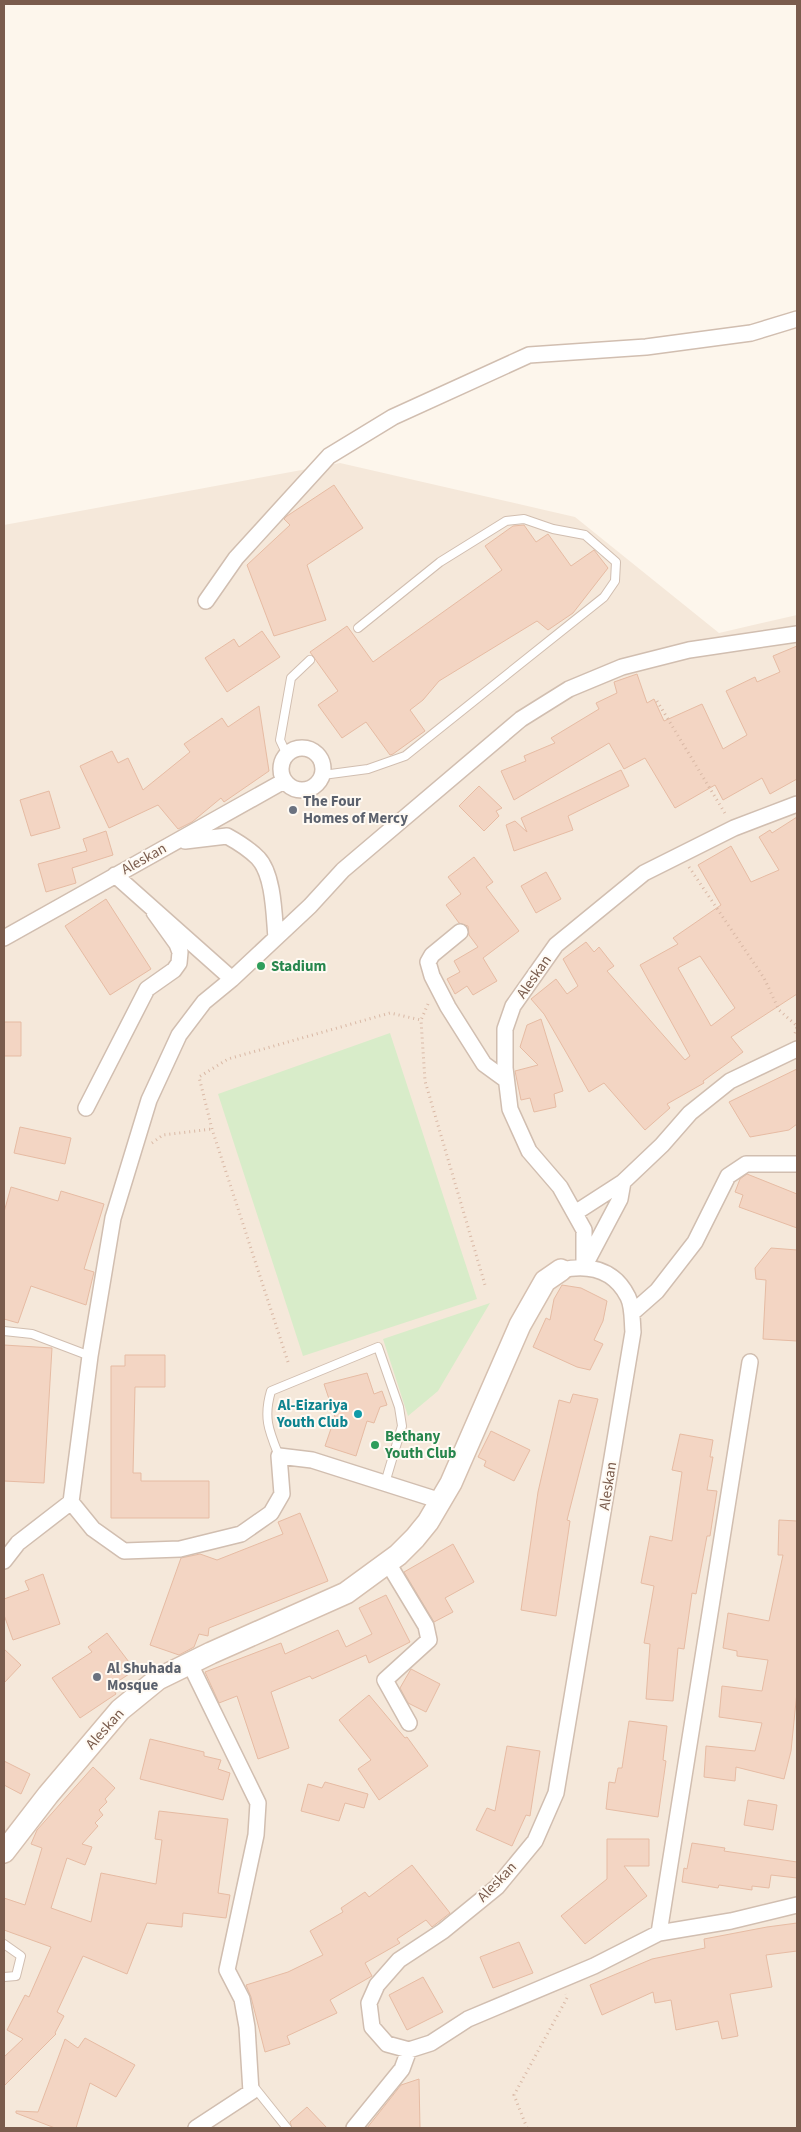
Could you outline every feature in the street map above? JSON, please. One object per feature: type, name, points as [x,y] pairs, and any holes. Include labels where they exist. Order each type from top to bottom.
[{"type":"street","points":[[206,600],[236,558],[330,456],[393,417],[529,355],[646,347],[751,332],[797,319]]},
{"type":"street","points":[[6,1552],[71,1502],[90,1356],[113,1218],[149,1100],[179,1035],[204,1002],[276,938],[343,870],[480,752],[521,719],[569,689],[622,667],[688,650],[797,634]]},
{"type":"street","points":[[299,748],[313,751],[322,762],[323,775],[315,786],[302,791],[289,786],[284,780],[281,767],[287,755],[299,748]]},
{"type":"street","name":"Aleskan","points":[[4,938],[284,780]]},
{"type":"street","name":"Aleskan","points":[[584,1268],[584,1230],[560,1187],[529,1151],[510,1110],[506,1080],[505,1029],[513,1006],[556,945],[644,872],[734,828],[797,804]]},
{"type":"street","points":[[173,843],[226,836],[260,859],[267,874],[271,890],[276,938]]},
{"type":"street","points":[[115,875],[154,912],[232,979]]},
{"type":"street","points":[[86,1108],[147,989],[174,970],[179,962],[180,952],[177,944],[154,912]]},
{"type":"street","points":[[460,932],[432,954],[428,962],[436,985],[484,1064],[506,1080]]},
{"type":"street","points":[[575,1213],[623,1182],[690,1114],[730,1081],[796,1042]]},
{"type":"street","points":[[632,1312],[657,1291],[695,1242],[728,1176],[746,1164],[797,1164]]},
{"type":"street","points":[[584,1268],[620,1200],[623,1182]]},
{"type":"street","name":"Aleskan","points":[[4,1852],[60,1781],[120,1710],[158,1679],[346,1593],[388,1563],[415,1538],[441,1501],[451,1482],[520,1325],[545,1282],[561,1270],[599,1268],[611,1276],[628,1297],[632,1312],[633,1332],[556,1793],[534,1841],[497,1887],[443,1931],[399,1960],[377,1985],[369,2003],[372,2027],[387,2044],[408,2050]]},
{"type":"street","points":[[659,1932],[750,1362]]},
{"type":"street","points":[[71,1502],[93,1529],[124,1552],[180,1549],[241,1534],[271,1513],[282,1494],[279,1456],[312,1460],[441,1501]]},
{"type":"street","points":[[388,1563],[426,1626],[429,1640],[385,1680],[408,1723]]},
{"type":"street","points":[[190,1664],[258,1803],[256,1835],[227,1970],[242,1999],[247,2026],[251,2092],[196,2128]]},
{"type":"street","points":[[354,2128],[402,2069],[408,2050],[431,2043],[468,2019],[594,1966],[659,1932],[731,1921],[797,1905]]},
{"type":"lane","points":[[323,775],[368,769],[405,756],[604,597],[615,581],[616,562],[585,535],[552,529],[524,518],[506,521],[440,562],[358,628]]},
{"type":"lane","points":[[287,755],[280,740],[291,678],[310,660]]},
{"type":"lane","points":[[4,1331],[32,1334],[90,1356]]},
{"type":"lane","points":[[279,1456],[271,1435],[265,1409],[271,1391],[378,1347],[399,1407],[402,1426],[385,1483]]},
{"type":"lane","points":[[4,1944],[21,1956],[16,1976],[4,1977]]},
{"type":"lane","points":[[251,2088],[255,2088],[287,2128]]},
{"type":"path","points":[[657,701],[734,828]]},
{"type":"path","points":[[680,854],[764,978],[779,1010],[797,1026],[796,1042]]},
{"type":"path","points":[[436,985],[421,1020],[425,1081],[485,1285]]},
{"type":"path","points":[[288,1362],[212,1129],[199,1077],[228,1059],[390,1013],[421,1020]]},
{"type":"path","points":[[130,1159],[163,1135],[212,1129]]},
{"type":"path","points":[[527,2128],[514,2095],[567,1998],[564,1979]]},
{"type":"shaded area","points":[[340,463],[575,517],[719,633],[797,615],[797,2128],[4,2128],[4,525]]},
{"type":"green space","points":[[390,1033],[477,1299],[303,1356],[218,1094]]},
{"type":"green space","points":[[490,1303],[438,1391],[408,1416],[383,1339]]},
{"type":"building","points":[[334,485],[363,528],[307,565],[326,620],[274,636],[247,565],[290,525],[284,519],[287,516]]},
{"type":"building","points":[[524,525],[536,542],[548,534],[571,566],[594,550],[608,568],[573,613],[548,630],[537,621],[439,681],[423,700],[410,710],[425,731],[393,754],[390,755],[366,722],[342,738],[318,705],[338,691],[310,652],[347,626],[373,662],[502,570],[485,546],[513,526]]},
{"type":"building","points":[[262,631],[280,657],[227,692],[205,658],[234,639],[239,647]]},
{"type":"building","points":[[797,646],[797,779],[770,794],[762,778],[723,800],[715,785],[675,808],[645,758],[624,769],[609,743],[514,800],[501,771],[526,761],[524,756],[555,743],[551,738],[599,709],[596,703],[617,693],[614,682],[637,674],[647,703],[654,699],[664,721],[702,704],[723,749],[747,735],[726,691],[755,677],[757,682],[780,672],[773,656]]},
{"type":"building","points":[[259,706],[269,771],[224,802],[221,798],[192,822],[178,829],[158,805],[109,828],[80,766],[112,751],[118,763],[128,758],[143,790],[190,752],[184,744],[222,718],[228,727]]},
{"type":"building","points":[[621,770],[629,786],[568,816],[573,830],[514,851],[506,825],[515,821],[527,832],[521,818]]},
{"type":"building","points":[[479,786],[502,808],[496,811],[499,816],[484,831],[459,806]]},
{"type":"building","points":[[49,791],[60,828],[31,836],[20,800]]},
{"type":"building","points":[[797,817],[797,994],[731,1037],[743,1052],[703,1081],[704,1083],[667,1104],[670,1108],[645,1130],[604,1083],[589,1092],[544,1014],[531,999],[556,979],[567,994],[578,986],[563,959],[586,942],[594,952],[599,947],[614,966],[607,971],[685,1060],[690,1056],[640,965],[678,944],[673,938],[721,905],[698,865],[731,846],[751,882],[779,870],[759,837],[770,830],[772,833]],"holes":[[[700,956],[735,1008],[711,1026],[678,968]]]},
{"type":"building","points":[[106,831],[113,855],[72,868],[76,883],[46,892],[38,864],[87,851],[83,839]]},
{"type":"building","points":[[474,857],[493,882],[486,887],[519,931],[483,958],[497,981],[473,995],[467,986],[455,994],[447,979],[460,972],[454,961],[478,947],[469,935],[468,926],[459,923],[446,905],[461,894],[448,877]]},
{"type":"building","points":[[546,872],[561,899],[536,913],[521,886]]},
{"type":"building","points":[[106,899],[151,969],[110,995],[65,926]]},
{"type":"building","points":[[541,1019],[563,1091],[554,1094],[556,1107],[534,1112],[530,1098],[521,1100],[515,1071],[538,1065],[520,1047],[527,1025]]},
{"type":"building","points":[[4,1022],[21,1022],[21,1056],[4,1056]]},
{"type":"building","points":[[797,1069],[797,1124],[789,1130],[750,1137],[729,1102]]},
{"type":"building","points":[[20,1127],[71,1138],[65,1164],[14,1153]]},
{"type":"building","points":[[747,1174],[797,1194],[797,1228],[739,1207],[743,1195],[735,1192],[740,1179]]},
{"type":"building","points":[[11,1187],[58,1201],[61,1191],[104,1204],[84,1269],[94,1272],[86,1305],[31,1286],[18,1323],[4,1319],[4,1212]]},
{"type":"building","points":[[771,1248],[797,1250],[797,1341],[763,1339],[766,1280],[756,1279],[755,1268]]},
{"type":"building","points":[[562,1285],[581,1288],[607,1301],[603,1321],[594,1340],[603,1344],[590,1370],[577,1367],[533,1347],[546,1318],[550,1320],[554,1299]]},
{"type":"building","points":[[4,1345],[52,1348],[44,1483],[4,1481]]},
{"type":"building","points":[[125,1355],[165,1355],[165,1387],[135,1387],[133,1473],[141,1473],[141,1481],[209,1481],[209,1518],[111,1518],[111,1366],[125,1366]]},
{"type":"building","name":"Al-Eizariya Youth Club","points":[[367,1373],[374,1394],[382,1391],[387,1405],[380,1407],[374,1423],[367,1421],[356,1456],[325,1446],[335,1417],[324,1384]]},
{"type":"building","points":[[573,1394],[598,1399],[567,1520],[570,1521],[556,1616],[521,1610],[538,1492],[559,1400],[570,1403]]},
{"type":"building","points":[[491,1431],[530,1450],[514,1481],[484,1466],[486,1461],[478,1457]]},
{"type":"building","points":[[680,1434],[713,1440],[710,1457],[713,1457],[707,1490],[717,1491],[710,1536],[707,1536],[696,1594],[692,1593],[684,1649],[678,1648],[673,1701],[646,1699],[650,1644],[644,1643],[654,1586],[641,1583],[650,1536],[672,1541],[682,1472],[672,1470]]},
{"type":"building","points":[[300,1513],[328,1581],[209,1628],[208,1636],[199,1634],[194,1647],[179,1655],[150,1645],[181,1558],[200,1554],[217,1560],[283,1534],[278,1522]]},
{"type":"building","points":[[779,1520],[797,1521],[797,1692],[791,1751],[784,1779],[736,1767],[735,1781],[704,1777],[706,1746],[755,1751],[762,1723],[719,1717],[722,1686],[762,1691],[768,1660],[737,1656],[737,1651],[723,1648],[728,1613],[769,1621],[783,1555],[778,1555]]},
{"type":"building","points":[[453,1544],[474,1582],[445,1598],[453,1612],[434,1622],[404,1572]]},
{"type":"building","points":[[43,1574],[60,1624],[13,1640],[4,1615],[4,1599],[29,1590],[25,1581]]},
{"type":"building","points":[[386,1595],[410,1642],[369,1663],[366,1655],[312,1679],[310,1676],[271,1692],[289,1748],[258,1759],[237,1696],[219,1703],[205,1672],[281,1643],[285,1654],[338,1630],[346,1647],[372,1634],[359,1608]]},
{"type":"building","points":[[107,1633],[135,1670],[111,1686],[116,1694],[80,1718],[52,1678],[92,1652],[88,1647]]},
{"type":"building","points":[[4,1649],[21,1665],[4,1683]]},
{"type":"building","points":[[411,1669],[440,1684],[426,1712],[408,1703],[400,1688]]},
{"type":"building","points":[[369,1695],[405,1738],[407,1737],[428,1766],[379,1800],[358,1769],[371,1760],[339,1720]]},
{"type":"building","points":[[629,1721],[667,1726],[663,1760],[666,1761],[658,1817],[606,1809],[609,1782],[615,1783],[618,1768],[622,1768]]},
{"type":"building","points":[[150,1739],[204,1752],[204,1756],[221,1760],[218,1769],[230,1773],[223,1800],[140,1779]]},
{"type":"building","points":[[507,1746],[540,1751],[530,1816],[526,1815],[512,1846],[476,1830],[487,1808],[495,1811]]},
{"type":"building","points":[[4,1761],[30,1774],[21,1794],[4,1785]]},
{"type":"building","points":[[93,1767],[115,1788],[105,1799],[107,1802],[99,1810],[103,1815],[95,1823],[98,1826],[82,1844],[92,1847],[85,1865],[67,1858],[51,1908],[91,1922],[101,1873],[156,1884],[162,1840],[155,1839],[159,1811],[228,1819],[218,1893],[230,1895],[226,1918],[183,1913],[182,1927],[147,1923],[127,1974],[83,1956],[57,2012],[64,2016],[56,2034],[4,2086],[4,2057],[23,2039],[7,2030],[25,1995],[29,1997],[51,1947],[4,1930],[4,1898],[25,1905],[42,1848],[31,1844],[37,1830]]},
{"type":"building","points":[[325,1782],[368,1794],[364,1808],[345,1803],[339,1821],[301,1811],[308,1784],[322,1788]]},
{"type":"building","points":[[748,1800],[777,1805],[773,1830],[744,1825]]},
{"type":"building","points":[[607,1839],[649,1839],[649,1866],[624,1866],[647,1896],[585,1944],[561,1916],[607,1879]]},
{"type":"building","points":[[692,1843],[725,1848],[724,1851],[797,1862],[797,1878],[771,1875],[769,1888],[752,1886],[752,1890],[719,1885],[718,1888],[682,1882],[684,1868],[687,1869]]},
{"type":"building","points":[[412,1865],[450,1913],[432,1927],[426,1920],[397,1939],[400,1943],[365,1963],[372,1976],[330,2000],[337,2013],[287,2036],[290,2044],[265,2052],[251,1997],[246,1985],[288,1972],[323,1955],[310,1931],[343,1912],[341,1908],[365,1892],[369,1897]]},
{"type":"building","points":[[797,1923],[797,1951],[766,1955],[772,1987],[730,1994],[738,2036],[722,2039],[718,2021],[676,2030],[671,2000],[655,2003],[653,1992],[602,2015],[590,1985],[652,1959],[705,1948],[704,1939]]},
{"type":"building","points":[[519,1942],[533,1973],[493,1988],[480,1957]]},
{"type":"building","points":[[423,1977],[443,2012],[407,2030],[389,1995]]},
{"type":"building","points":[[85,2038],[135,2065],[116,2097],[90,2083],[76,2128],[55,2128],[16,2113],[16,2111],[38,2112],[65,2039],[78,2048]]},
{"type":"building","points":[[419,2079],[420,2128],[367,2128],[401,2085]]},
{"type":"building","points":[[307,2107],[327,2128],[292,2128],[290,2122]]},
{"type":"place","name":"The Four Homes of Mercy","points":[[293,810]]},
{"type":"place","name":"Stadium","points":[[261,966]]},
{"type":"place","name":"Al-Eizariya Youth Club","points":[[358,1414]]},
{"type":"place","name":"Bethany Youth Club","points":[[375,1445]]},
{"type":"place","name":"Al Shuhada Mosque","points":[[97,1677]]}]
